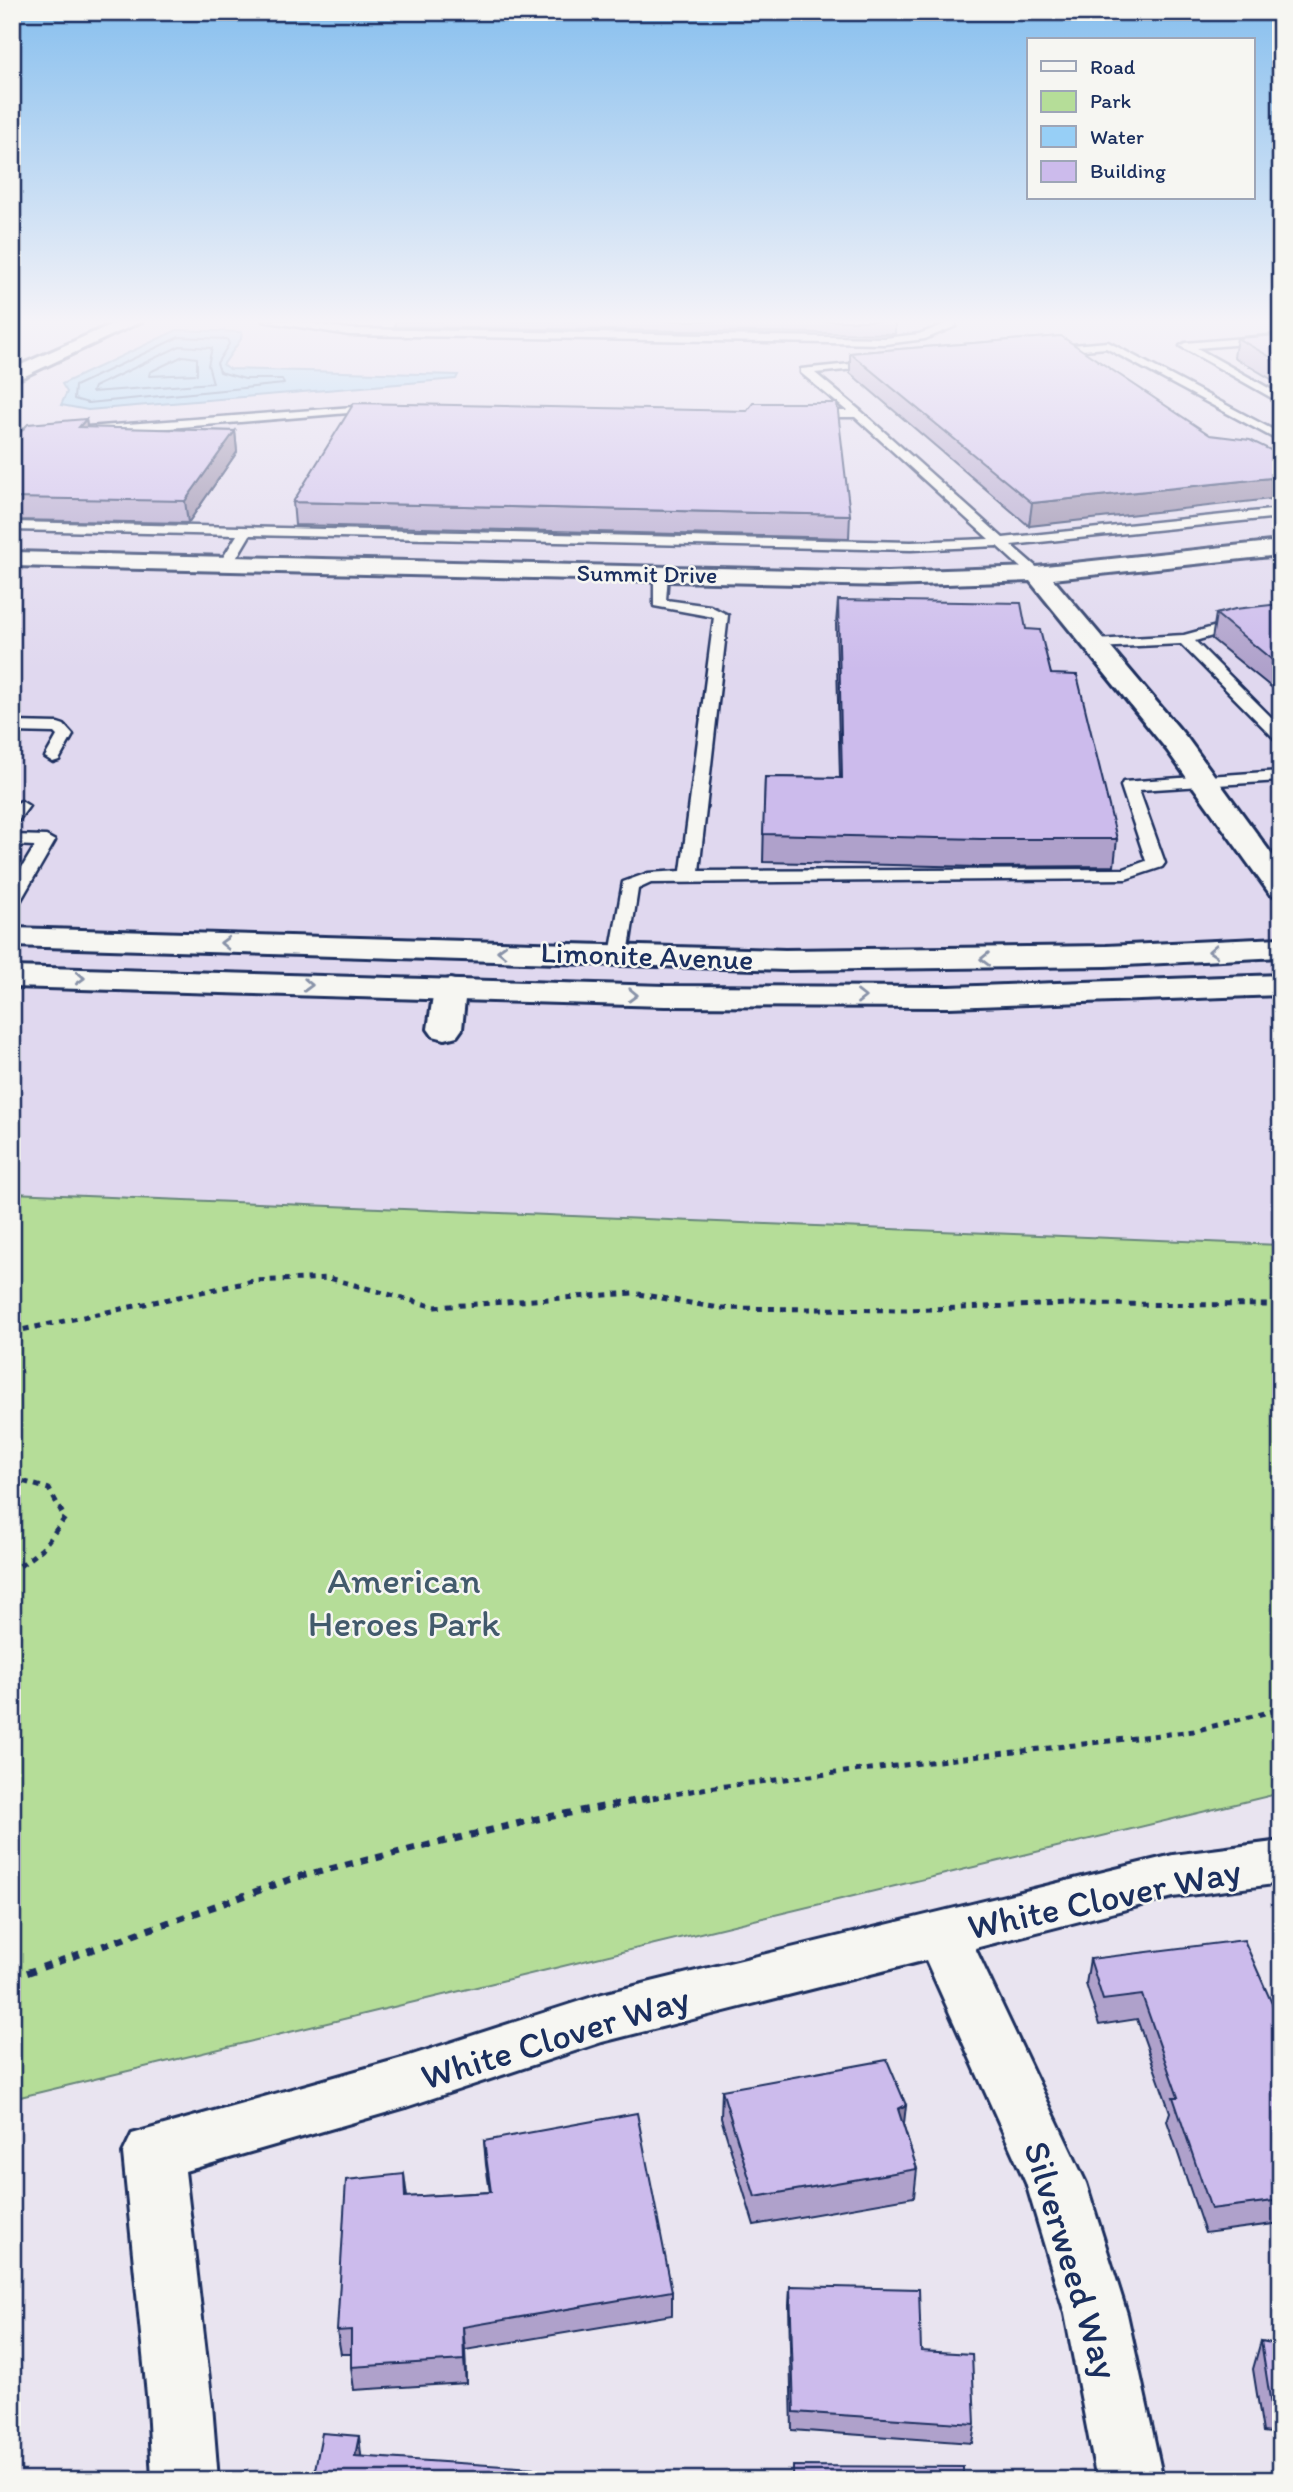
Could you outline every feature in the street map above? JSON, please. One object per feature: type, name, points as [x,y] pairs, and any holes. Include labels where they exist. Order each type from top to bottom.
[{"type":"street","name":"Summit Drive","points":[[12,559],[887,579],[1036,574],[1281,548]]},
{"type":"street","points":[[1036,574],[1177,744],[1281,888]]},
{"type":"street","name":"Limonite Avenue","points":[[12,937],[785,960],[1106,956],[1281,947]]},
{"type":"street","points":[[445,1029],[450,989],[589,975],[610,968],[619,955]]},
{"type":"street","name":"Limonite Avenue","points":[[12,976],[665,996],[949,998],[1281,985]]},
{"type":"street","name":"White Clover Way","points":[[184,2480],[180,2404],[153,2153],[406,2082],[603,2018],[1173,1876],[1281,1863]]},
{"type":"street","name":"Silverweed Way","points":[[940,1932],[1056,2183],[1096,2314],[1130,2480]]},
{"type":"lane","points":[[884,437],[1036,574]]},
{"type":"lane","points":[[12,526],[911,546],[1000,542],[1281,513]]},
{"type":"lane","points":[[226,564],[246,531]]},
{"type":"lane","points":[[662,575],[659,603],[710,610],[721,615],[689,876]]},
{"type":"lane","points":[[1095,644],[1185,639],[1246,622],[1281,618]]},
{"type":"lane","points":[[1185,639],[1281,736]]},
{"type":"lane","points":[[12,727],[58,728],[65,735],[54,757]]},
{"type":"lane","points":[[619,955],[629,886],[648,878],[1126,874],[1156,863],[1129,786],[1281,776]]},
{"type":"lane","points":[[12,840],[46,841],[12,900]]},
{"type":"path","points":[[12,1332],[254,1281],[329,1278],[435,1307],[633,1293],[719,1308],[905,1310],[1067,1304],[1281,1305]]},
{"type":"path","points":[[12,1478],[49,1489],[65,1518],[42,1549],[12,1572]]},
{"type":"path","points":[[12,1978],[297,1877],[537,1819],[708,1788],[1194,1731],[1281,1709]]},
{"type":"shaded area","points":[[12,437],[1281,437],[1281,1245],[12,1193]]},
{"type":"green space","name":"American Heroes Park","points":[[12,1193],[1281,1245],[1281,1793],[12,2099]]},
{"type":"building","points":[[15,437],[231,437],[185,501],[12,498],[12,441]]},
{"type":"building","points":[[333,437],[841,437],[850,515],[293,502]]},
{"type":"building","points":[[952,437],[1228,437],[1250,440],[1281,455],[1281,477],[1032,503]]},
{"type":"building","points":[[838,600],[1021,603],[1026,629],[1040,630],[1051,674],[1077,675],[1117,839],[763,834],[765,777],[842,778]]},
{"type":"building","points":[[1281,604],[1281,667],[1216,614],[1235,609]]},
{"type":"building","points":[[1244,1940],[1281,2024],[1281,2200],[1211,2209],[1173,2097],[1178,2097],[1142,1995],[1103,2000],[1090,1959]]},
{"type":"building","points":[[887,2060],[906,2105],[898,2109],[917,2169],[755,2197],[722,2090]]},
{"type":"building","points":[[637,2113],[672,2291],[463,2327],[464,2360],[351,2367],[351,2330],[337,2331],[346,2180],[404,2174],[405,2197],[491,2192],[484,2141]]},
{"type":"building","points":[[790,2286],[919,2289],[921,2351],[972,2354],[975,2424],[794,2412]]},
{"type":"building","points":[[1261,2341],[1281,2345],[1281,2406],[1271,2405]]},
{"type":"building","points":[[322,2433],[359,2436],[355,2456],[533,2468],[532,2480],[313,2480]]},
{"type":"building","points":[[793,2466],[963,2467],[963,2480],[793,2480]]}]
